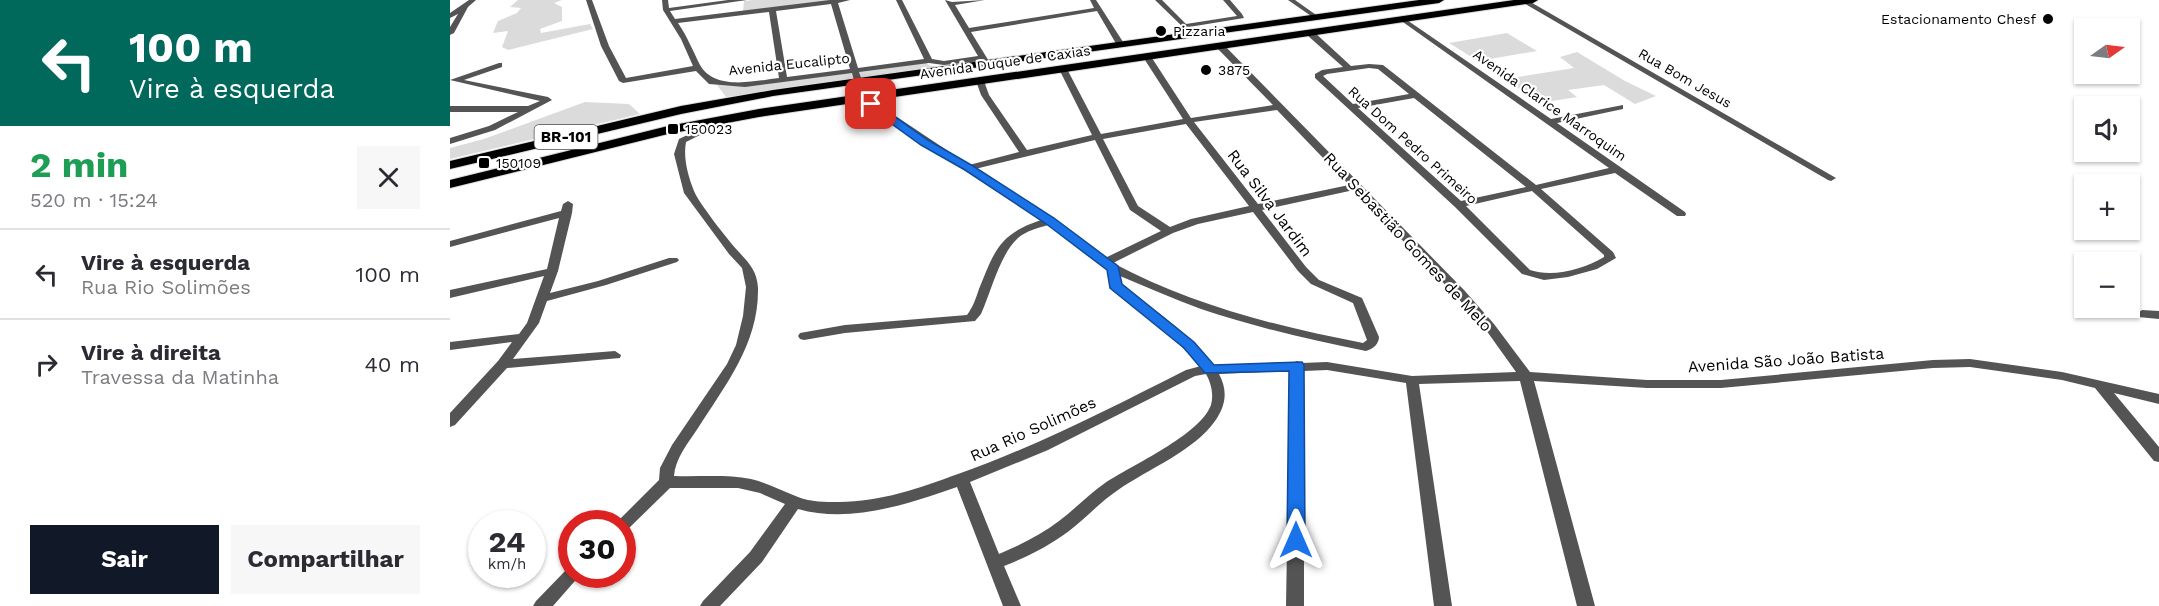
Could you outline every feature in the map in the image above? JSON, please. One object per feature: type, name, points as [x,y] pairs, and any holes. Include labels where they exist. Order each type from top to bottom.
[{"type":"highway","name":"Avenida Duque de Caxias","points":[[450,165],[596,129],[857,76],[1121,45],[1437,0]]},
{"type":"highway","name":"Avenida Duque de Caxias","points":[[450,184],[668,130],[732,117],[1529,1]]},
{"type":"highway","points":[[721,102],[766,83]]},
{"type":"street","points":[[450,16],[473,0]]},
{"type":"street","points":[[589,0],[604,46],[623,81],[698,68],[675,21],[666,10],[665,0]]},
{"type":"street","points":[[666,10],[744,0]]},
{"type":"street","points":[[675,21],[847,0]]},
{"type":"street","points":[[899,0],[929,61]]},
{"type":"street","points":[[982,0],[949,2],[985,61]]},
{"type":"street","points":[[1093,0],[1121,45]]},
{"type":"street","points":[[1158,0],[1192,35]]},
{"type":"street","points":[[1184,26],[1240,18],[1240,15],[1226,0]]},
{"type":"street","points":[[1291,0],[1316,17]]},
{"type":"street","name":"Rua Bom Jesus","points":[[1529,1],[1831,178]]},
{"type":"street","points":[[834,2],[857,76]]},
{"type":"street","points":[[450,33],[465,7]]},
{"type":"street","points":[[772,9],[784,81]]},
{"type":"street","points":[[966,31],[1098,9]]},
{"type":"street","name":"Avenida Clarice Marroquim","points":[[1402,19],[1681,214]]},
{"type":"street","points":[[1310,33],[1349,68]]},
{"type":"street","name":"Rua Sebastião Gomes de Melo","points":[[1220,46],[1460,293],[1490,327],[1526,376],[1586,606]]},
{"type":"street","name":"Rua Silva Jardim","points":[[1110,265],[1184,300],[1234,315],[1318,338],[1366,347],[1373,341],[1358,301],[1315,282],[1308,276],[1254,209],[1188,120],[1147,57]]},
{"type":"street","name":"Avenida Eucalipto","points":[[698,68],[712,82],[733,85],[857,76],[929,61],[944,63],[985,61]]},
{"type":"street","points":[[452,81],[500,65]]},
{"type":"street","name":"Rua Dom Pedro Primeiro","points":[[1416,95],[1380,67],[1349,68],[1325,72],[1318,76],[1459,205],[1526,272],[1537,278],[1568,273],[1605,262],[1610,258],[1609,254],[1535,189]]},
{"type":"street","points":[[1063,69],[1134,208],[1169,231]]},
{"type":"street","points":[[450,141],[486,130],[548,100],[452,81]]},
{"type":"street","points":[[980,81],[986,95],[1024,152]]},
{"type":"street","points":[[1350,107],[1416,95],[1535,189]]},
{"type":"street","points":[[861,97],[924,142],[969,168],[1050,221],[1110,265],[1115,285],[1189,345],[1210,370],[1219,389],[1220,401],[1215,412],[1204,424],[1166,454],[1098,496],[1065,526],[1044,540],[995,563]]},
{"type":"street","points":[[969,168],[1024,152],[1098,136],[1277,107]]},
{"type":"street","points":[[1551,122],[1620,107]]},
{"type":"street","points":[[450,115],[455,109],[531,109]]},
{"type":"street","points":[[636,511],[666,482],[667,468],[679,445],[733,364],[742,345],[749,316],[752,287],[748,268],[689,194],[679,154],[682,141],[732,117]]},
{"type":"street","points":[[1459,205],[1618,169]]},
{"type":"street","points":[[1110,265],[1169,231],[1195,221],[1357,186]]},
{"type":"street","points":[[450,244],[567,208],[552,271],[533,324],[503,364],[450,422]]},
{"type":"street","points":[[804,336],[845,329],[971,318],[1012,238],[1050,221]]},
{"type":"street","points":[[544,298],[602,283],[673,260]]},
{"type":"street","points":[[450,294],[552,271]]},
{"type":"street","points":[[2142,314],[2159,315]]},
{"type":"street","points":[[450,346],[523,337]]},
{"type":"street","points":[[503,364],[615,355]]},
{"type":"street","name":"Avenida São João Batista","points":[[1412,380],[1526,376],[1647,384],[1721,384],[1933,364],[1970,363],[2051,374],[2159,399]]},
{"type":"street","points":[[1295,606],[1297,365]]},
{"type":"street","name":"Rua Rio Solimões","points":[[666,482],[727,483],[761,487],[795,502],[814,507],[862,506],[922,492],[961,479],[1090,424],[1191,373],[1297,365],[1327,366],[1412,380]]},
{"type":"street","points":[[1412,380],[1443,606]]},
{"type":"street","points":[[2099,384],[2159,457]]},
{"type":"street","points":[[961,479],[1012,606]]},
{"type":"street","points":[[709,606],[756,557],[795,502]]},
{"type":"street","points":[[542,606],[559,588]]},
{"type":"shaded area","points":[[518,0],[562,0],[554,3],[562,7],[562,21],[540,29],[541,33],[590,24],[593,29],[508,50],[502,47],[508,31],[493,33],[498,21],[517,13],[521,8],[510,7]]},
{"type":"shaded area","points":[[835,0],[743,11],[744,1]]},
{"type":"shaded area","points":[[1507,33],[1537,51],[1478,61],[1449,43]]},
{"type":"shaded area","points":[[1577,52],[1625,81],[1656,96],[1635,104],[1604,85],[1568,90],[1577,97],[1540,103],[1505,79],[1574,68],[1560,57]]},
{"type":"shaded area","points":[[926,63],[931,66],[946,66],[726,97],[717,85],[743,86]]},
{"type":"shaded area","points":[[585,102],[629,104],[640,114],[450,159],[450,148],[484,139]]},
{"type":"place","name":"Estacionamento Chesf","points":[[2048,19]]},
{"type":"place","name":"Pizzaria","points":[[1161,31]]},
{"type":"place","name":"3875","points":[[1206,70]]},
{"type":"place","name":"150023","points":[[673,129]]},
{"type":"place","name":"150109","points":[[484,163]]},
{"type":"route","points":[[871,104],[924,142],[969,168],[1050,221],[1114,268],[1115,285],[1189,345],[1210,370],[1297,365],[1296,540]]}]
